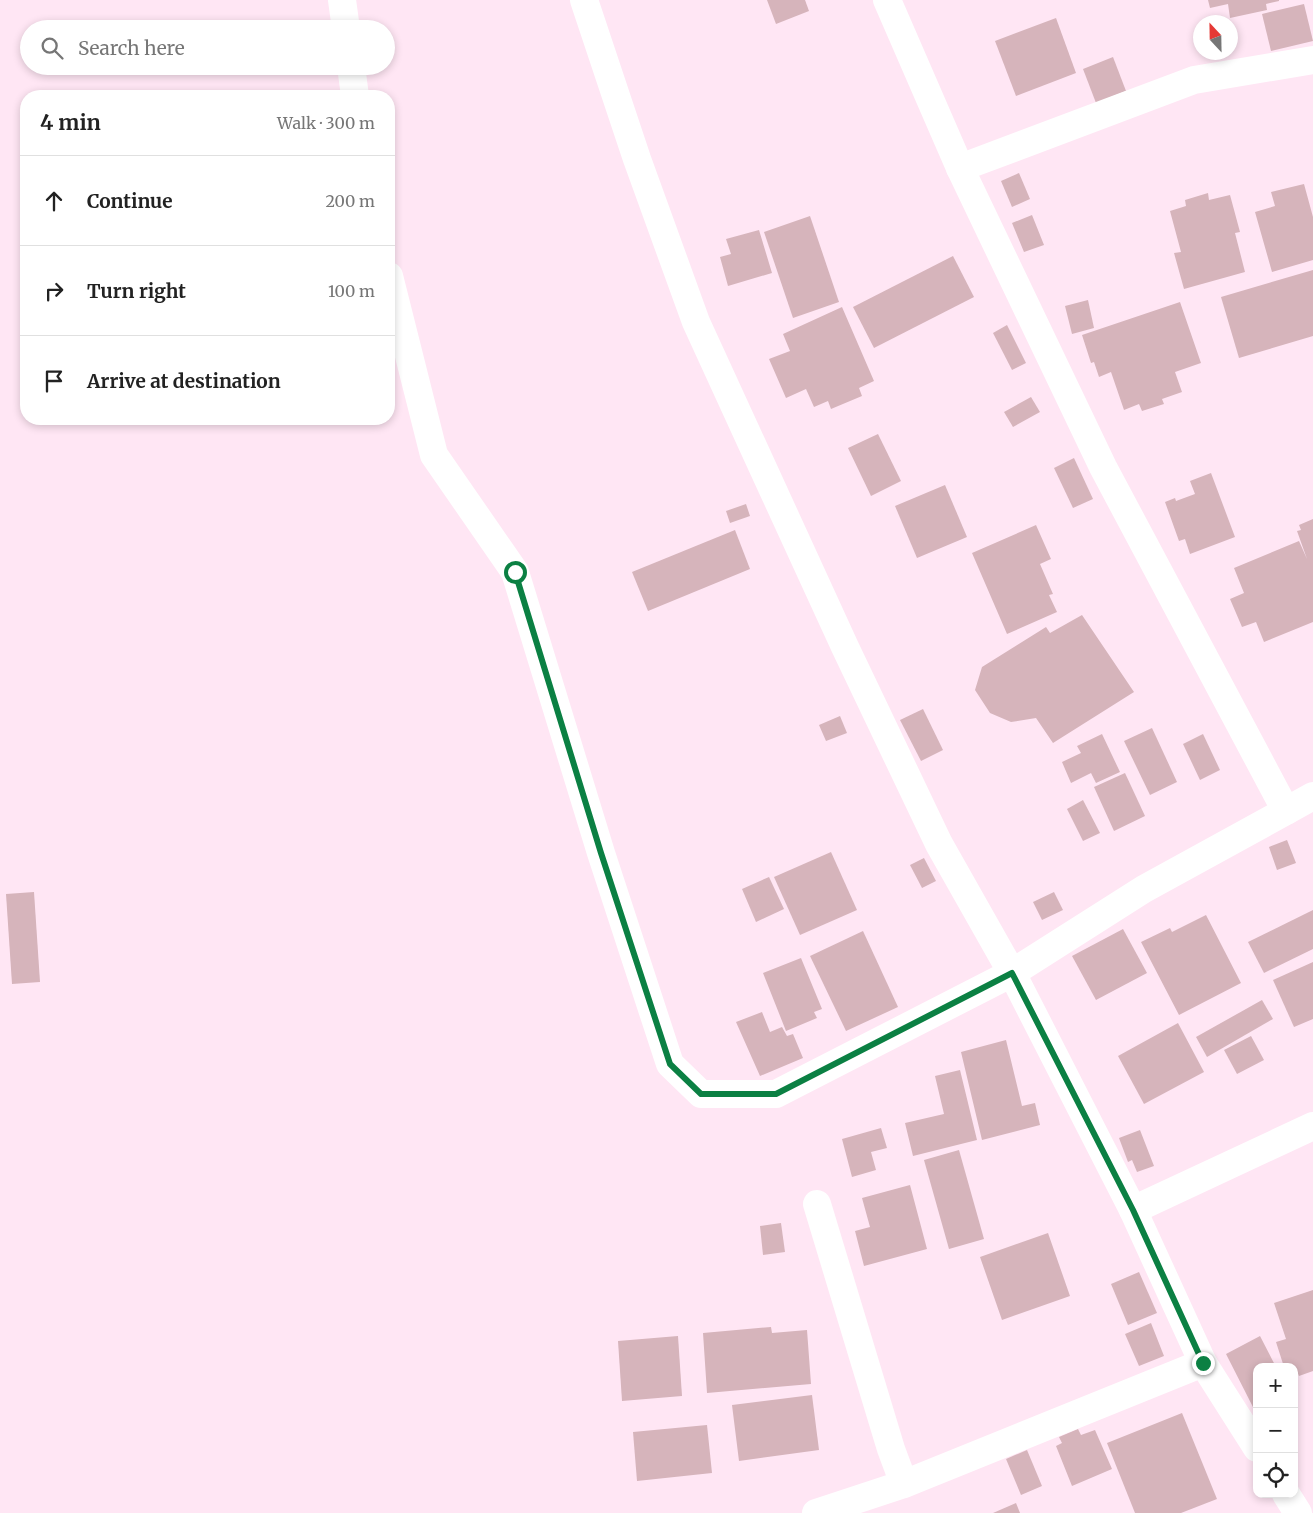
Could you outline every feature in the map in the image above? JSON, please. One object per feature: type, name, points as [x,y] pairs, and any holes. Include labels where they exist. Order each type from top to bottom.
[{"type":"street","points":[[342,0],[345,20]]},
{"type":"street","points":[[584,0],[637,159],[696,322],[845,647],[939,844],[1012,973],[1133,1210],[1203,1363],[1253,1442]]},
{"type":"street","points":[[887,0],[960,168],[1102,467],[1286,811]]},
{"type":"street","points":[[960,168],[1194,80],[1313,60]]},
{"type":"street","points":[[352,75],[354,90]]},
{"type":"street","points":[[395,300],[434,455],[515,572],[604,862],[670,1064],[701,1094],[776,1094],[1012,973],[1144,889],[1313,796]]},
{"type":"street","points":[[1133,1210],[1313,1126]]},
{"type":"street","points":[[817,1204],[891,1449],[904,1484]]},
{"type":"street","points":[[816,1513],[904,1484],[1203,1363]]},
{"type":"street","points":[[1289,1498],[1298,1513]]},
{"type":"building","points":[[767,0],[805,0],[809,11],[776,24]]},
{"type":"building","points":[[1208,0],[1279,0],[1266,4],[1267,10],[1238,16],[1230,15],[1228,4],[1210,8]]},
{"type":"building","points":[[1304,4],[1313,41],[1271,51],[1262,14]]},
{"type":"building","points":[[1056,18],[1076,73],[1016,96],[995,41]]},
{"type":"building","points":[[1113,57],[1126,91],[1096,103],[1083,69]]},
{"type":"building","points":[[1019,173],[1030,199],[1012,207],[1001,181]]},
{"type":"building","points":[[1304,184],[1313,217],[1313,260],[1272,272],[1255,212],[1275,206],[1271,192]]},
{"type":"building","points":[[1208,193],[1209,200],[1230,195],[1240,232],[1235,233],[1245,272],[1184,289],[1174,253],[1181,252],[1170,211],[1186,206],[1185,200]]},
{"type":"building","points":[[1032,215],[1044,245],[1024,252],[1012,223]]},
{"type":"building","points":[[810,216],[839,302],[793,318],[764,232]]},
{"type":"building","points":[[759,230],[772,273],[728,286],[720,257],[731,254],[726,239]]},
{"type":"building","points":[[953,256],[974,297],[874,348],[853,307]]},
{"type":"building","points":[[1313,270],[1313,336],[1239,358],[1221,297]]},
{"type":"building","points":[[1088,300],[1094,328],[1072,334],[1065,306]]},
{"type":"building","points":[[1180,302],[1201,363],[1175,372],[1182,392],[1162,399],[1164,404],[1142,411],[1139,404],[1124,410],[1111,372],[1099,377],[1094,362],[1091,363],[1082,335]]},
{"type":"building","points":[[842,307],[874,381],[859,388],[862,396],[831,409],[828,401],[814,407],[806,389],[786,398],[769,359],[790,351],[783,334]]},
{"type":"building","points":[[1007,325],[1026,363],[1012,370],[993,333]]},
{"type":"building","points":[[1031,397],[1040,412],[1013,427],[1004,412]]},
{"type":"building","points":[[878,434],[901,481],[871,496],[848,448]]},
{"type":"building","points":[[1074,458],[1093,499],[1073,508],[1054,468]]},
{"type":"building","points":[[1211,473],[1235,537],[1190,554],[1185,539],[1179,541],[1165,502],[1175,498],[1176,501],[1195,494],[1190,481]]},
{"type":"building","points":[[945,485],[967,537],[917,558],[895,506]]},
{"type":"building","points":[[746,504],[750,516],[730,523],[726,511]]},
{"type":"building","points":[[1313,519],[1313,622],[1264,642],[1256,622],[1242,627],[1230,599],[1244,593],[1234,568],[1299,541],[1307,559],[1297,531],[1301,530],[1299,525]]},
{"type":"building","points":[[1036,525],[1051,559],[1040,564],[1053,594],[1049,595],[1057,612],[1007,634],[972,553]]},
{"type":"building","points":[[735,530],[750,569],[648,611],[632,572]]},
{"type":"building","points":[[1082,615],[1134,692],[1053,743],[1036,718],[1011,722],[990,713],[975,690],[982,667],[1046,627],[1050,633]]},
{"type":"building","points":[[923,709],[943,750],[921,761],[900,720]]},
{"type":"building","points":[[840,716],[847,733],[826,741],[819,725]]},
{"type":"building","points":[[1152,728],[1177,782],[1150,795],[1124,741]]},
{"type":"building","points":[[1102,734],[1120,772],[1096,783],[1091,773],[1071,783],[1062,762],[1081,753],[1077,746]]},
{"type":"building","points":[[1203,734],[1220,770],[1200,780],[1183,744]]},
{"type":"building","points":[[1125,773],[1145,816],[1114,831],[1094,787]]},
{"type":"building","points":[[1083,800],[1100,833],[1083,841],[1067,809]]},
{"type":"building","points":[[1287,840],[1296,863],[1277,870],[1269,847]]},
{"type":"building","points":[[831,852],[857,910],[800,935],[774,877]]},
{"type":"building","points":[[924,858],[936,881],[922,888],[910,865]]},
{"type":"building","points":[[769,877],[784,909],[756,922],[742,889]]},
{"type":"building","points":[[34,892],[40,982],[12,984],[6,894]]},
{"type":"building","points":[[1054,892],[1063,910],[1042,920],[1033,902]]},
{"type":"building","points":[[1313,910],[1313,949],[1264,973],[1248,942]]},
{"type":"building","points":[[1206,915],[1241,983],[1179,1015],[1141,942],[1170,928],[1172,932]]},
{"type":"building","points":[[1123,929],[1147,973],[1096,1000],[1072,956]]},
{"type":"building","points":[[863,931],[898,1007],[846,1031],[810,956]]},
{"type":"building","points":[[801,958],[822,1009],[814,1012],[817,1018],[786,1031],[763,973]]},
{"type":"building","points":[[1313,962],[1313,1019],[1294,1027],[1273,980]]},
{"type":"building","points":[[1262,1000],[1273,1019],[1207,1057],[1196,1037]]},
{"type":"building","points":[[762,1012],[770,1032],[782,1027],[787,1036],[793,1034],[803,1058],[760,1076],[736,1022]]},
{"type":"building","points":[[1178,1023],[1204,1072],[1144,1104],[1118,1056]]},
{"type":"building","points":[[1251,1036],[1264,1060],[1237,1074],[1224,1050]]},
{"type":"building","points":[[1006,1040],[1022,1106],[1035,1103],[1040,1125],[982,1140],[961,1052]]},
{"type":"building","points":[[960,1070],[977,1140],[913,1156],[905,1123],[944,1114],[935,1076]]},
{"type":"building","points":[[881,1128],[887,1148],[871,1152],[876,1170],[852,1177],[842,1139]]},
{"type":"building","points":[[1140,1130],[1154,1166],[1137,1172],[1132,1160],[1128,1162],[1119,1138]]},
{"type":"building","points":[[959,1150],[984,1239],[949,1249],[924,1160]]},
{"type":"building","points":[[910,1185],[927,1249],[864,1266],[855,1231],[870,1227],[862,1198]]},
{"type":"building","points":[[781,1223],[785,1252],[763,1255],[760,1226]]},
{"type":"building","points":[[1048,1233],[1070,1296],[1002,1320],[980,1257]]},
{"type":"building","points":[[1139,1272],[1157,1313],[1128,1325],[1111,1284]]},
{"type":"building","points":[[1313,1290],[1313,1371],[1299,1376],[1298,1363],[1283,1363],[1276,1342],[1286,1339],[1274,1303]]},
{"type":"building","points":[[1151,1323],[1164,1356],[1139,1366],[1125,1334]]},
{"type":"building","points":[[771,1327],[772,1333],[807,1330],[811,1384],[707,1393],[703,1333]]},
{"type":"building","points":[[678,1336],[682,1396],[622,1401],[618,1341]]},
{"type":"building","points":[[1260,1336],[1274,1363],[1253,1363],[1253,1407],[1226,1354]]},
{"type":"building","points":[[812,1395],[819,1450],[739,1461],[732,1405]]},
{"type":"building","points":[[1182,1413],[1217,1499],[1181,1513],[1135,1513],[1107,1443]]},
{"type":"building","points":[[707,1425],[712,1473],[637,1481],[633,1432]]},
{"type":"building","points":[[1078,1429],[1081,1435],[1095,1430],[1112,1469],[1072,1486],[1056,1446],[1062,1443],[1059,1437]]},
{"type":"building","points":[[1027,1450],[1042,1486],[1021,1495],[1006,1459]]},
{"type":"building","points":[[1016,1503],[1020,1513],[993,1513]]},
{"type":"route","points":[[515,572],[601,853],[670,1064],[701,1094],[776,1094],[1012,973],[1133,1210],[1203,1363]]}]
